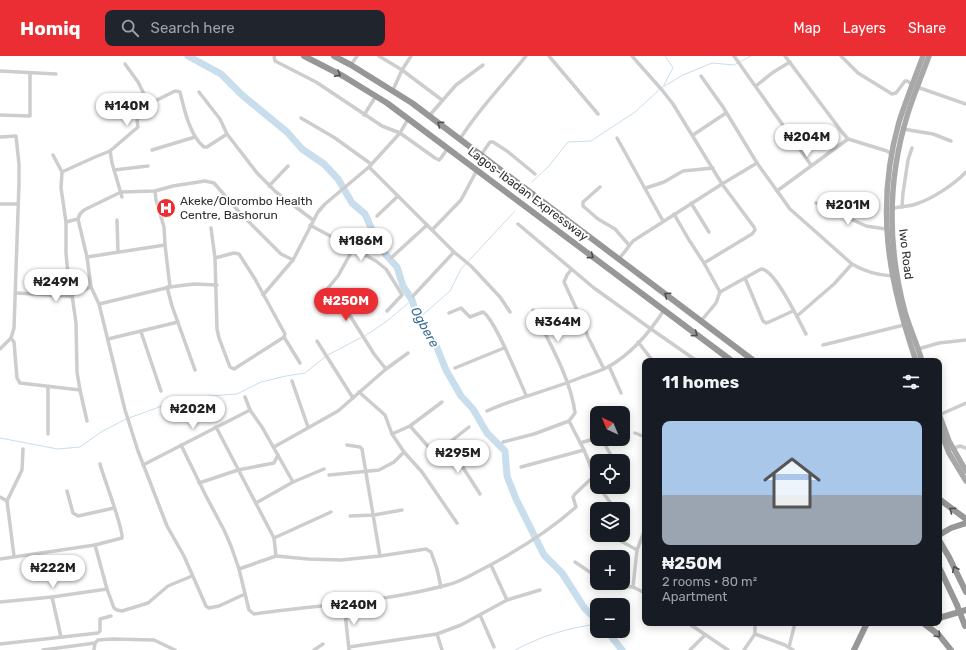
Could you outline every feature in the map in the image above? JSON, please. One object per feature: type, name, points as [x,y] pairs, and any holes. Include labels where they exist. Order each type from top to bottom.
[{"type":"highway","name":"Lagos-Ibadan Expressway","points":[[304,56],[343,76],[376,96],[448,148],[728,358]]},
{"type":"highway","name":"Lagos-Ibadan Expressway","points":[[334,56],[394,90],[750,358]]},
{"type":"highway","points":[[942,501],[966,519]]},
{"type":"highway","points":[[942,533],[951,528],[966,523]]},
{"type":"highway","points":[[942,545],[966,592]]},
{"type":"highway","points":[[942,573],[957,605],[965,628]]},
{"type":"highway","points":[[942,617],[966,610]]},
{"type":"highway","points":[[850,650],[862,626]]},
{"type":"highway","points":[[854,650],[866,626]]},
{"type":"highway","points":[[927,626],[939,635],[951,650]]},
{"type":"main road","name":"Iwo Road","points":[[915,358],[904,325],[892,276],[886,230],[887,185],[923,56]]},
{"type":"main road","name":"Iwo Road","points":[[921,358],[909,326],[897,277],[892,237],[891,209],[894,156],[899,123],[914,86],[929,56]]},
{"type":"main road","points":[[942,422],[952,449],[966,471]]},
{"type":"main road","points":[[942,436],[949,453],[966,481]]},
{"type":"street","points":[[274,56],[275,61],[316,82],[364,115],[382,126],[400,133],[439,160],[448,148]]},
{"type":"street","points":[[351,65],[357,56]]},
{"type":"street","points":[[379,56],[402,70],[442,100]]},
{"type":"street","points":[[394,90],[402,70],[411,56]]},
{"type":"street","points":[[519,56],[522,62]]},
{"type":"street","points":[[460,139],[480,109],[526,56]]},
{"type":"street","points":[[548,56],[598,114]]},
{"type":"street","points":[[632,56],[662,90],[693,135],[722,184],[754,227],[755,230],[752,234],[704,263]]},
{"type":"street","points":[[734,56],[811,165]]},
{"type":"street","points":[[785,56],[848,139],[887,151],[894,156]]},
{"type":"street","points":[[842,56],[858,73],[892,94],[896,93],[905,81],[907,81],[914,86],[966,104]]},
{"type":"street","points":[[756,86],[772,73],[790,62]]},
{"type":"street","points":[[125,64],[138,82],[149,104]]},
{"type":"street","points":[[429,116],[456,85],[483,65]]},
{"type":"street","points":[[0,71],[56,74]]},
{"type":"street","points":[[0,115],[30,116],[30,73]]},
{"type":"street","points":[[701,76],[790,209],[852,264],[871,273],[892,276]]},
{"type":"street","points":[[62,172],[110,151],[138,127],[137,120],[149,104],[175,91],[180,92],[195,137],[201,145],[207,147],[227,134]]},
{"type":"street","points":[[199,92],[220,119],[227,134],[257,173],[269,186],[313,220]]},
{"type":"street","points":[[364,115],[376,96]]},
{"type":"street","points":[[693,135],[726,113]]},
{"type":"street","points":[[301,118],[335,138],[370,165],[398,196],[454,252],[471,266],[500,298],[510,312]]},
{"type":"street","points":[[263,296],[293,260],[318,212],[370,165],[400,133],[408,119]]},
{"type":"street","points":[[903,129],[933,134],[951,142]]},
{"type":"street","points":[[0,137],[15,135],[17,137],[19,164],[14,328],[11,338],[0,349]]},
{"type":"street","points":[[152,150],[195,137]]},
{"type":"street","points":[[617,138],[664,221]]},
{"type":"street","points":[[777,191],[848,139]]},
{"type":"street","points":[[481,155],[487,145],[490,142],[493,142],[507,151],[535,174]]},
{"type":"street","points":[[902,207],[906,170],[912,148]]},
{"type":"street","points":[[110,151],[122,197]]},
{"type":"street","points":[[53,155],[62,172],[61,188],[66,222],[66,253],[76,323],[77,372],[87,421]]},
{"type":"street","points":[[619,259],[633,241],[691,203],[758,163]]},
{"type":"street","points":[[114,170],[148,166]]},
{"type":"street","points":[[269,186],[288,166]]},
{"type":"street","points":[[646,188],[664,182],[683,172],[713,168]]},
{"type":"street","points":[[432,230],[461,200],[477,170]]},
{"type":"street","points":[[891,209],[916,204],[927,199],[958,180],[966,172]]},
{"type":"street","points":[[245,594],[219,606],[209,608],[206,606],[184,556],[167,526],[143,465],[125,410],[99,304],[91,287],[87,257],[78,219],[84,210],[121,192],[155,191],[173,186],[206,181],[214,183],[240,213],[281,254],[293,260]]},
{"type":"street","points":[[600,187],[583,202],[583,206],[598,219],[614,229],[629,245]]},
{"type":"street","points":[[155,191],[156,200],[164,227],[169,287],[178,322],[195,370]]},
{"type":"street","points":[[377,216],[398,196]]},
{"type":"street","points":[[691,203],[709,232]]},
{"type":"street","points":[[816,203],[866,226],[886,230]]},
{"type":"street","points":[[0,204],[18,204]]},
{"type":"street","points":[[674,214],[720,292]]},
{"type":"street","points":[[66,222],[78,219]]},
{"type":"street","points":[[117,220],[118,252]]},
{"type":"street","points":[[518,224],[594,288],[694,358]]},
{"type":"street","points":[[310,225],[382,265],[386,269],[401,293],[400,298],[387,311]]},
{"type":"street","points":[[391,258],[427,225]]},
{"type":"street","points":[[211,228],[217,285],[217,329],[231,368],[234,369],[284,337]]},
{"type":"street","points":[[87,257],[165,245]]},
{"type":"street","points":[[323,294],[338,276],[353,249]]},
{"type":"street","points":[[215,258],[234,252],[239,254],[255,279],[285,334],[284,337],[300,363]]},
{"type":"street","points":[[413,296],[454,252]]},
{"type":"street","points":[[797,316],[834,284],[852,264]]},
{"type":"street","points":[[701,321],[716,303],[720,292],[764,269],[768,271],[778,284],[806,334]]},
{"type":"street","points":[[572,270],[566,275],[564,282],[604,369]]},
{"type":"street","points":[[745,278],[763,321],[766,323],[793,311]]},
{"type":"street","points":[[99,304],[169,287],[194,284],[217,285]]},
{"type":"street","points":[[16,293],[71,295],[91,287]]},
{"type":"street","points":[[344,306],[374,354],[386,369]]},
{"type":"street","points":[[450,313],[461,308],[470,317],[482,312],[486,314],[498,333],[526,395]]},
{"type":"street","points":[[503,442],[546,430],[569,421],[575,413],[567,383],[533,310]]},
{"type":"street","points":[[487,411],[526,395],[567,383],[604,369],[638,342],[651,329],[664,310]]},
{"type":"street","points":[[108,340],[178,322]]},
{"type":"street","points":[[823,345],[904,325]]},
{"type":"street","points":[[141,332],[161,391]]},
{"type":"street","points":[[11,338],[14,342],[18,382],[22,384],[80,390]]},
{"type":"street","points":[[918,349],[939,343],[966,340]]},
{"type":"street","points":[[317,341],[354,398]]},
{"type":"street","points":[[638,342],[651,358]]},
{"type":"street","points":[[455,368],[504,348]]},
{"type":"street","points":[[274,447],[308,427],[330,417],[386,369],[408,353]]},
{"type":"street","points":[[609,366],[621,393]]},
{"type":"street","points":[[292,381],[308,427]]},
{"type":"street","points":[[48,387],[48,434]]},
{"type":"street","points":[[359,392],[384,415],[392,434],[404,452],[422,472],[457,523]]},
{"type":"street","points":[[245,397],[250,410],[274,447],[293,482]]},
{"type":"street","points":[[392,434],[410,426],[442,402]]},
{"type":"street","points":[[942,413],[966,403]]},
{"type":"street","points":[[143,465],[250,410]]},
{"type":"street","points":[[569,421],[584,450],[590,466]]},
{"type":"street","points":[[410,426],[433,452],[436,453],[469,427]]},
{"type":"street","points":[[216,427],[274,538],[276,556]]},
{"type":"street","points":[[635,434],[642,436]]},
{"type":"street","points":[[580,443],[590,440]]},
{"type":"street","points":[[448,444],[480,494]]},
{"type":"street","points":[[181,445],[224,530],[239,569],[249,610],[254,614],[393,597],[454,583],[491,565],[530,542],[576,507],[573,497],[590,480]]},
{"type":"street","points":[[348,445],[360,447],[362,449],[380,556]]},
{"type":"street","points":[[952,449],[960,446],[966,448]]},
{"type":"street","points":[[14,556],[7,501],[22,470],[23,449]]},
{"type":"street","points":[[521,467],[584,450]]},
{"type":"street","points":[[329,475],[380,470],[394,462],[404,452]]},
{"type":"street","points":[[199,483],[238,470],[274,463],[278,455]]},
{"type":"street","points":[[0,559],[39,554],[122,538],[123,535],[120,524],[100,464]]},
{"type":"street","points":[[256,503],[293,482],[324,469]]},
{"type":"street","points":[[67,491],[74,513],[78,516],[114,508]]},
{"type":"street","points":[[0,497],[7,501]]},
{"type":"street","points":[[350,516],[374,515],[402,510]]},
{"type":"street","points":[[274,538],[330,512]]},
{"type":"street","points":[[633,587],[637,550],[642,537]]},
{"type":"street","points":[[623,542],[637,550]]},
{"type":"street","points":[[95,544],[114,608],[117,610],[122,611],[148,603],[168,586],[192,576]]},
{"type":"street","points":[[239,569],[276,556],[341,560],[428,549],[431,552],[437,569],[441,587]]},
{"type":"street","points":[[575,562],[590,572]]},
{"type":"street","points":[[491,565],[507,600]]},
{"type":"street","points":[[630,587],[642,592]]},
{"type":"street","points":[[0,602],[52,597],[108,589]]},
{"type":"street","points":[[344,603],[349,648],[437,634],[461,625],[507,600],[540,590]]},
{"type":"street","points":[[52,597],[61,637]]},
{"type":"street","points":[[480,615],[494,647]]},
{"type":"street","points":[[0,644],[98,633],[100,631],[100,619],[111,616]]},
{"type":"street","points":[[692,626],[728,650]]},
{"type":"street","points":[[744,650],[754,634],[755,626]]},
{"type":"street","points":[[754,634],[791,649],[795,626]]},
{"type":"street","points":[[437,634],[442,650]]},
{"type":"street","points":[[690,650],[705,635]]},
{"type":"street","points":[[43,650],[95,643],[98,640],[112,639],[147,639],[159,642],[175,650]]},
{"type":"street","points":[[94,650],[95,643]]},
{"type":"street","points":[[314,650],[323,644]]},
{"type":"waterway","name":"Ogbere","points":[[188,56],[221,74],[242,95],[287,132],[302,149],[324,164],[338,179],[352,203],[365,214],[380,248],[397,267],[403,286],[412,300],[418,319],[435,343],[446,370],[461,396],[473,409],[487,433],[505,451],[507,476],[516,499],[544,555],[562,573],[585,609],[590,614]]},
{"type":"waterway","points":[[664,85],[673,68],[665,56]]},
{"type":"waterway","points":[[661,88],[683,75],[712,63],[734,65],[751,56]]},
{"type":"waterway","points":[[532,182],[548,167],[568,142],[591,141],[635,112],[659,90]]},
{"type":"waterway","points":[[418,319],[450,291],[461,269],[515,211]]},
{"type":"waterway","points":[[365,336],[387,321],[412,300]]},
{"type":"waterway","points":[[328,355],[362,337]]},
{"type":"waterway","points":[[129,418],[162,406],[182,401],[210,396],[237,394],[261,382],[305,373],[325,357]]},
{"type":"waterway","points":[[0,438],[58,449],[80,447],[101,432],[126,419]]},
{"type":"waterway","points":[[515,650],[555,633],[590,625]]},
{"type":"waterway","name":"Ogbere","points":[[613,638],[622,650]]},
{"type":"place","name":"Akeke/Olorombo Health Centre, Bashorun","points":[[166,208]]}]
